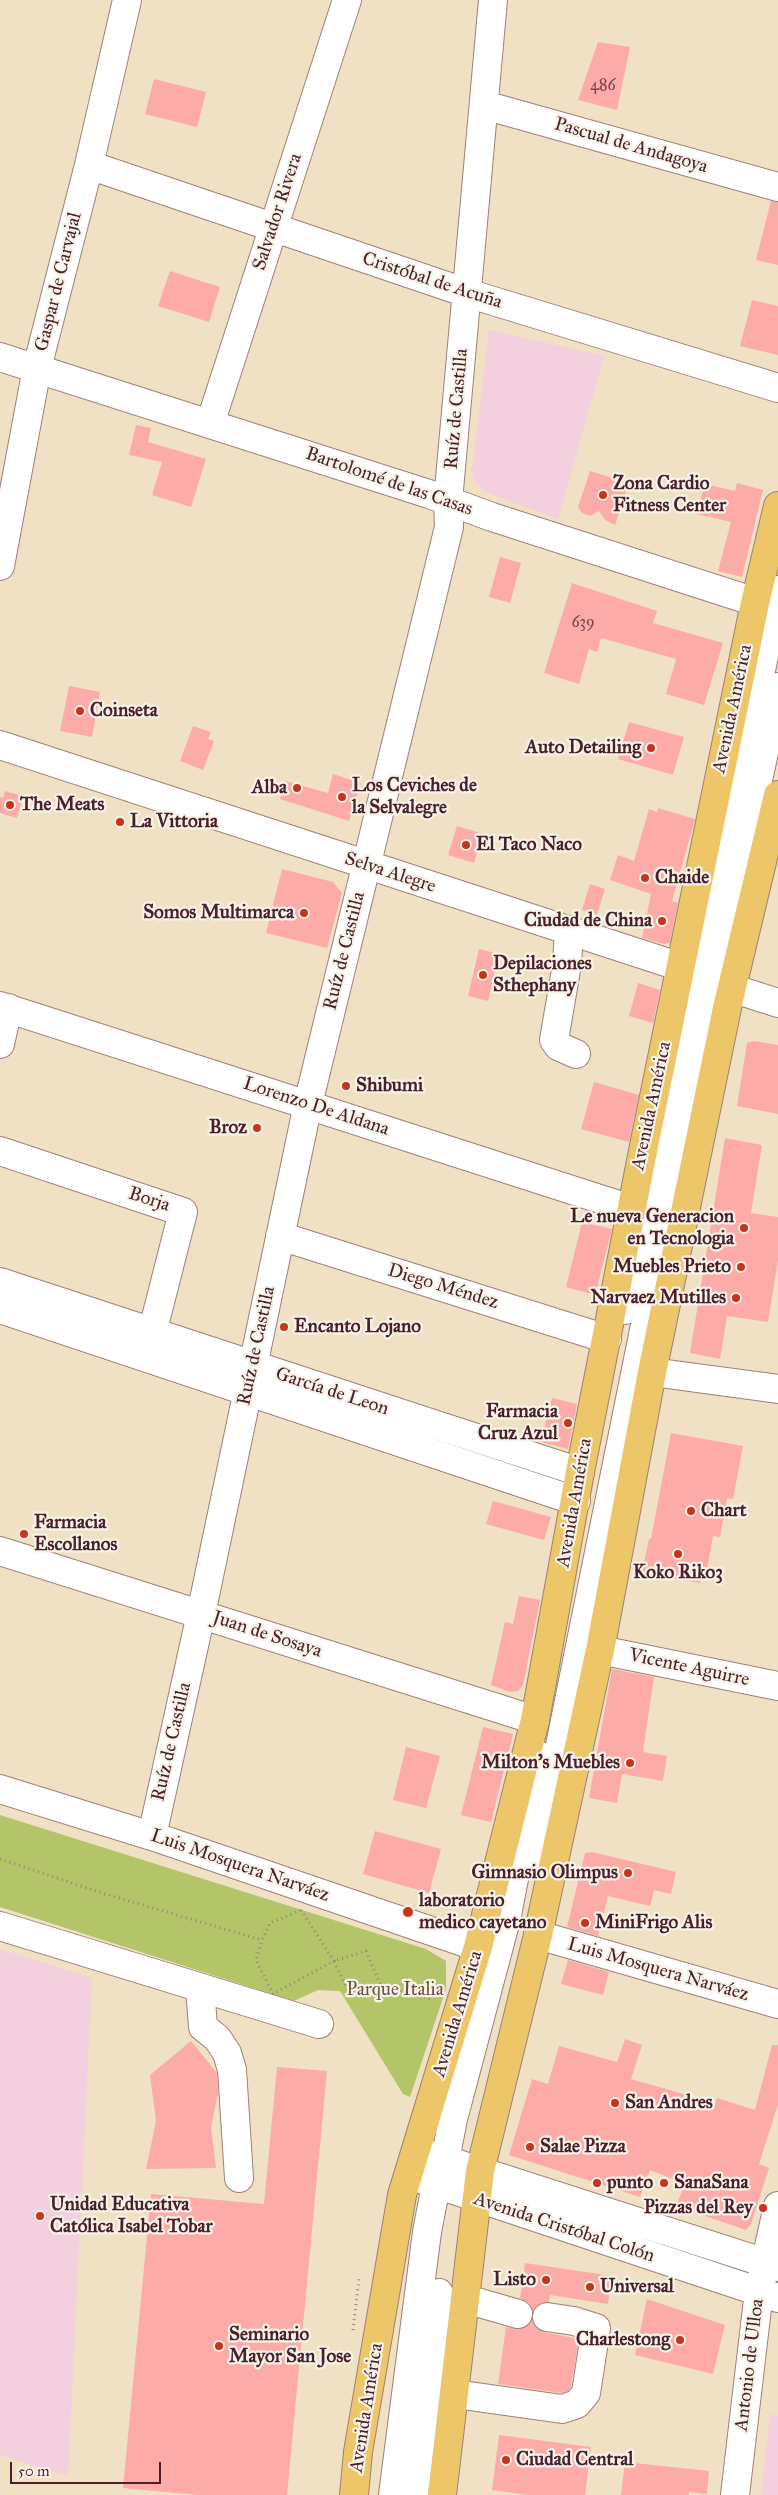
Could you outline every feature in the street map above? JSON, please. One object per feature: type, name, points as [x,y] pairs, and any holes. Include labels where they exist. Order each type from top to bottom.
[{"type":"main road","name":"Avenida América","points":[[442,2495],[466,2299],[459,2179],[538,1935],[600,1650],[652,1372],[706,978],[771,603],[778,506]]},
{"type":"main road","name":"Avenida América","points":[[354,2495],[358,2452],[411,2162],[478,1947],[535,1720],[580,1472],[631,1209],[706,978],[778,795]]},
{"type":"street","name":"Gaspar de Carvajal","points":[[0,566],[37,368],[89,165],[127,0]]},
{"type":"street","name":"Salvador Rivera","points":[[210,424],[272,227],[347,0]]},
{"type":"street","name":"Ruíz de Castilla","points":[[152,1836],[201,1614],[308,1104],[449,527],[448,502],[493,0]]},
{"type":"street","name":"Pascual de Andagoya","points":[[484,105],[778,187]]},
{"type":"street","name":"Cristóbal de Acuña","points":[[89,165],[467,293],[778,388]]},
{"type":"street","name":"Bartolomé de las Casas","points":[[0,357],[448,502],[771,603]]},
{"type":"street","points":[[414,2495],[447,2226],[524,1924],[706,978],[778,687]]},
{"type":"street","name":"Selva Alegre","points":[[0,746],[569,931],[778,1003]]},
{"type":"street","points":[[569,931],[568,959],[554,1040],[558,1046],[576,1054]]},
{"type":"street","points":[[0,1044],[4,1007]]},
{"type":"street","name":"Lorenzo De Aldana","points":[[4,1007],[631,1209]]},
{"type":"street","name":"Borja","points":[[0,1152],[183,1212],[149,1345]]},
{"type":"street","name":"Diego Méndez","points":[[280,1236],[607,1339]]},
{"type":"street","name":"García de Leon","points":[[0,1282],[149,1345],[250,1378],[580,1472]]},
{"type":"street","name":"García de Leon","points":[[0,1310],[149,1345]]},
{"type":"street","points":[[652,1372],[778,1389]]},
{"type":"street","name":"García de Leon","points":[[250,1378],[576,1501]]},
{"type":"street","name":"Juan de Sosaya","points":[[0,1551],[535,1720]]},
{"type":"street","name":"Vicente Aguirre","points":[[600,1650],[778,1686]]},
{"type":"street","name":"Luis Mosquera Narváez","points":[[0,1789],[152,1836],[478,1947]]},
{"type":"street","points":[[0,1926],[319,2024]]},
{"type":"street","name":"Luis Mosquera Narváez","points":[[538,1935],[778,2004]]},
{"type":"street","points":[[200,1988],[203,2027],[217,2038],[227,2053],[232,2070],[240,2178]]},
{"type":"street","name":"Avenida Cristóbal Colón","points":[[411,2162],[768,2294]]},
{"type":"street","points":[[393,2495],[427,2232],[459,2179]]},
{"type":"street","name":"Avenida Cristóbal Colón","points":[[459,2179],[772,2265]]},
{"type":"street","name":"Antonio de Ulloa","points":[[735,2495],[768,2294],[778,2206]]},
{"type":"street","points":[[466,2299],[518,2314]]},
{"type":"street","points":[[455,2394],[562,2409],[577,2404],[586,2393],[596,2328],[574,2321],[547,2317]]},
{"type":"path","points":[[0,1859],[102,1893],[262,1940]]},
{"type":"path","points":[[380,1984],[366,1951],[334,1961],[273,1994],[256,1960],[270,1923],[301,1910],[334,1961],[350,1995],[380,1984],[434,2000]]},
{"type":"shaded area","points":[[489,330],[604,356],[558,519],[485,492],[475,482],[472,472]]},
{"type":"shaded area","name":"Unidad Educativa Católica Isabel Tobar","points":[[0,1949],[92,1978],[68,2476],[0,2455]]},
{"type":"shaded area","points":[[770,2414],[778,2416],[778,2495],[761,2495]]},
{"type":"green space","name":"Parque Italia","points":[[0,1815],[426,1949],[446,1961],[446,1989],[410,2097],[403,2094],[340,1991],[318,1990],[294,2001],[0,1907]]},
{"type":"building","points":[[598,42],[630,47],[617,110],[578,100]]},
{"type":"building","points":[[154,79],[206,92],[197,127],[145,114]]},
{"type":"building","points":[[771,201],[778,202],[778,265],[756,260]]},
{"type":"building","points":[[170,271],[220,287],[209,322],[158,306]]},
{"type":"building","points":[[752,300],[778,306],[778,355],[740,346]]},
{"type":"building","points":[[136,425],[151,428],[148,442],[206,459],[191,507],[152,495],[162,462],[129,455]]},
{"type":"building","name":"Zona Cardio Fitness Center","points":[[590,471],[628,483],[615,525],[605,520],[599,511],[590,516],[582,513],[578,507]]},
{"type":"building","points":[[737,483],[763,490],[742,577],[718,571],[731,522],[697,514],[705,484],[735,491]]},
{"type":"building","points":[[500,557],[521,563],[510,603],[489,597]]},
{"type":"building","points":[[572,583],[657,611],[653,623],[723,643],[704,705],[666,694],[676,659],[601,638],[597,652],[589,649],[579,684],[544,673]]},
{"type":"building","name":"Coinseta","points":[[69,686],[100,692],[92,737],[60,731]]},
{"type":"building","name":"Auto Detailing","points":[[629,722],[684,737],[673,775],[618,759]]},
{"type":"building","points":[[193,726],[211,732],[208,739],[214,741],[203,770],[180,761]]},
{"type":"building","points":[[333,774],[361,783],[349,821],[280,799],[285,781],[328,793]]},
{"type":"building","name":"The Meats","points":[[5,791],[23,796],[17,818],[0,813],[0,797],[3,798]]},
{"type":"building","points":[[658,808],[695,819],[672,901],[678,903],[670,943],[664,944],[642,938],[651,894],[610,880],[618,855],[634,861],[649,809],[657,812]]},
{"type":"building","name":"El Taco Naco","points":[[457,826],[483,834],[474,863],[448,855]]},
{"type":"building","name":"Somos Multimarca","points":[[282,869],[333,882],[342,893],[327,948],[266,933]]},
{"type":"building","points":[[590,884],[605,889],[597,915],[582,910]]},
{"type":"building","name":"Depilaciones Sthephany","points":[[479,949],[499,954],[488,1001],[468,996]]},
{"type":"building","points":[[638,983],[660,990],[653,1023],[629,1016]]},
{"type":"building","points":[[754,1041],[778,1045],[778,1114],[737,1106],[747,1043]]},
{"type":"building","points":[[594,1082],[639,1095],[629,1142],[581,1129]]},
{"type":"building","points":[[725,1138],[762,1145],[751,1213],[778,1217],[778,1260],[768,1322],[727,1316],[720,1359],[690,1353]]},
{"type":"building","points":[[582,1222],[612,1229],[595,1295],[566,1287]]},
{"type":"building","points":[[552,1398],[577,1404],[568,1449],[541,1442]]},
{"type":"building","points":[[671,1433],[743,1446],[733,1499],[727,1498],[720,1537],[713,1536],[707,1569],[703,1567],[700,1583],[642,1573],[649,1539],[651,1539]]},
{"type":"building","points":[[493,1501],[551,1517],[544,1540],[486,1524]]},
{"type":"building","points":[[519,1596],[540,1600],[523,1685],[518,1691],[510,1692],[491,1685],[505,1622],[513,1624]]},
{"type":"building","points":[[612,1669],[654,1677],[643,1752],[667,1756],[663,1781],[622,1774],[617,1803],[589,1798]]},
{"type":"building","points":[[483,1727],[513,1734],[491,1822],[461,1815]]},
{"type":"building","points":[[406,1747],[440,1756],[426,1808],[393,1800]]},
{"type":"building","points":[[375,1831],[441,1849],[429,1893],[363,1874]]},
{"type":"building","points":[[592,1852],[676,1872],[671,1894],[654,1890],[650,1906],[608,1896],[598,1936],[567,1927],[585,1853]]},
{"type":"building","points":[[568,1960],[609,1972],[603,1995],[561,1984]]},
{"type":"building","points":[[625,2039],[642,2045],[631,2079],[680,2093],[714,2108],[717,2098],[755,2110],[772,2045],[778,2045],[778,2104],[759,2164],[769,2168],[751,2224],[746,2230],[676,2206],[685,2184],[650,2170],[640,2197],[509,2155],[532,2079],[548,2084],[559,2046],[617,2062]]},
{"type":"building","points":[[191,2041],[217,2073],[218,2094],[211,2127],[216,2168],[146,2169],[156,2121],[150,2075]]},
{"type":"building","name":"Seminario Mayor San Jose","points":[[277,2067],[327,2071],[287,2495],[199,2495],[123,2488],[151,2194],[264,2204]]},
{"type":"building","points":[[525,2263],[612,2276],[608,2304],[550,2295],[549,2302],[541,2303],[533,2311],[529,2303],[520,2298]]},
{"type":"building","name":"Charlestong","points":[[647,2299],[725,2325],[713,2374],[635,2355]]},
{"type":"building","points":[[532,2320],[537,2329],[544,2332],[579,2339],[571,2386],[568,2391],[561,2393],[498,2384],[506,2327],[522,2329]]},
{"type":"building","points":[[499,2435],[591,2447],[585,2495],[528,2495],[492,2490]]},
{"type":"building","points":[[625,2462],[709,2471],[707,2494],[689,2492],[689,2495],[621,2495]]},
{"type":"place","name":"Zona Cardio Fitness Center","points":[[603,495]]},
{"type":"place","name":"Coinseta","points":[[80,711]]},
{"type":"place","name":"Auto Detailing","points":[[651,748]]},
{"type":"place","name":"Alba","points":[[297,788]]},
{"type":"place","name":"Los Ceviches de la Selvalegre","points":[[342,797]]},
{"type":"place","name":"The Meats","points":[[10,805]]},
{"type":"place","name":"La Vittoria","points":[[120,822]]},
{"type":"place","name":"El Taco Naco","points":[[466,845]]},
{"type":"place","name":"Chaide","points":[[645,878]]},
{"type":"place","name":"Somos Multimarca","points":[[304,913]]},
{"type":"place","name":"Ciudad de China","points":[[662,921]]},
{"type":"place","name":"Depilaciones Sthephany","points":[[483,975]]},
{"type":"place","name":"Shibumi","points":[[346,1086]]},
{"type":"place","name":"Broz","points":[[257,1128]]},
{"type":"place","name":"Le nueva Generacion en Tecnologia","points":[[744,1228]]},
{"type":"place","name":"Muebles Prieto","points":[[741,1267]]},
{"type":"place","name":"Narvaez Mutilles","points":[[736,1298]]},
{"type":"place","name":"Encanto Lojano","points":[[284,1327]]},
{"type":"place","name":"Farmacia Cruz Azul","points":[[568,1423]]},
{"type":"place","name":"Chart","points":[[691,1511]]},
{"type":"place","name":"Farmacia Escollanos","points":[[24,1534]]},
{"type":"place","name":"Koko Riko3","points":[[678,1554]]},
{"type":"place","name":"Milton's Muebles","points":[[630,1763]]},
{"type":"place","name":"Gimnasio Olimpus","points":[[628,1873]]},
{"type":"place","name":"laboratorio medico cayetano","points":[[408,1912]]},
{"type":"place","name":"MiniFrigo Alis","points":[[585,1923]]},
{"type":"place","name":"San Andres","points":[[615,2103]]},
{"type":"place","name":"Salae Pizza","points":[[530,2147]]},
{"type":"place","name":"punto","points":[[597,2183]]},
{"type":"place","name":"SanaSana","points":[[664,2183]]},
{"type":"place","name":"Pizzas del Rey","points":[[763,2208]]},
{"type":"place","name":"Unidad Educativa Católica Isabel Tobar","points":[[40,2216]]},
{"type":"place","name":"Listo","points":[[546,2280]]},
{"type":"place","name":"Universal","points":[[590,2287]]},
{"type":"place","name":"Charlestong","points":[[680,2340]]},
{"type":"place","name":"Seminario Mayor San Jose","points":[[219,2346]]},
{"type":"place","name":"Ciudad Central","points":[[506,2460]]}]
